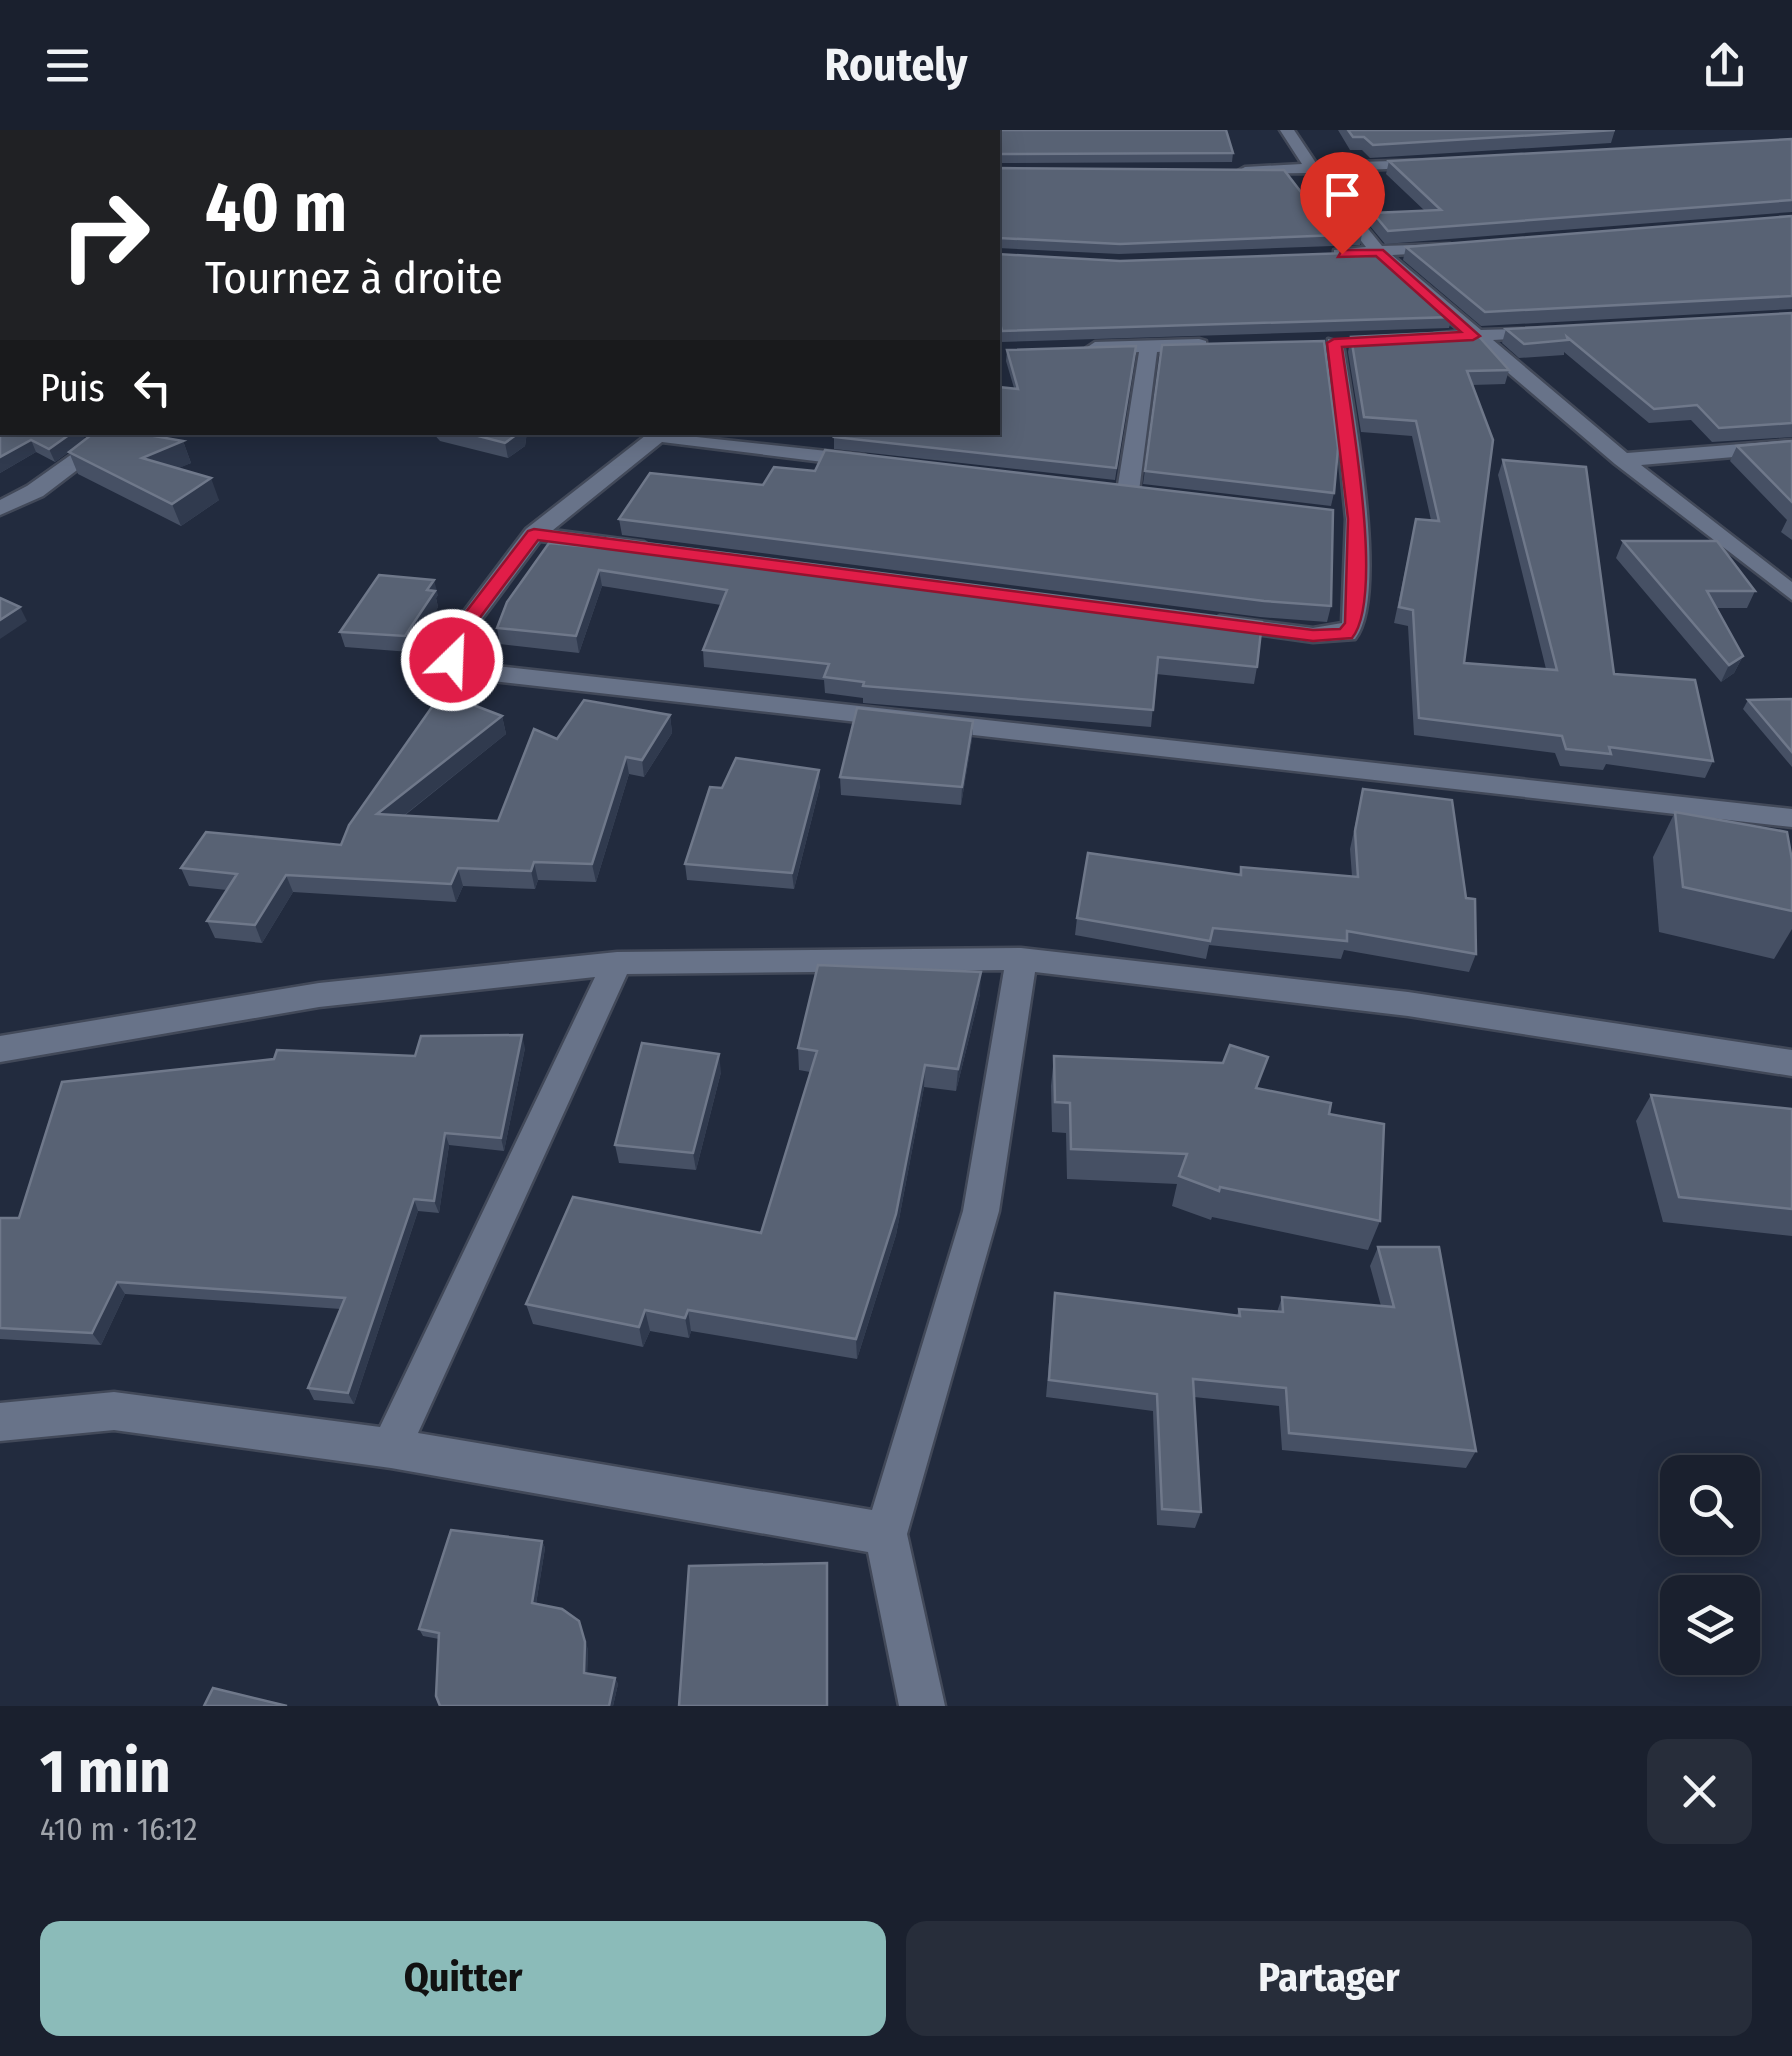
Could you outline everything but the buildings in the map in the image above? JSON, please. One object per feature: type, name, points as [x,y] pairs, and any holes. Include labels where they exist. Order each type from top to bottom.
[{"type":"street","points":[[1287,130],[1313,170],[1379,252],[1622,460],[1792,593]]},
{"type":"street","points":[[1222,171],[1447,162]]},
{"type":"street","points":[[1319,255],[1458,246]]},
{"type":"street","points":[[1414,339],[1569,331]]},
{"type":"street","points":[[1196,620],[1313,636],[1346,634],[1354,624],[1334,342]]},
{"type":"street","points":[[1073,348],[1219,344]]},
{"type":"street","points":[[1127,491],[1149,346]]},
{"type":"street","points":[[0,508],[36,490],[113,435]]},
{"type":"street","points":[[660,435],[534,534],[449,647],[452,660],[484,672],[1792,818]]},
{"type":"street","points":[[669,435],[892,464]]},
{"type":"street","points":[[1622,460],[1792,446]]},
{"type":"street","points":[[534,534],[670,552]]},
{"type":"street","points":[[922,1706],[886,1534],[980,1211],[1021,959]]},
{"type":"street","points":[[0,1049],[318,995],[617,963],[1021,959],[1408,1004],[1792,1063]]},
{"type":"street","points":[[391,1448],[617,963]]},
{"type":"street","points":[[0,1422],[114,1411],[391,1448],[886,1534]]},
{"type":"route","points":[[452,660],[449,647],[534,534],[1313,636],[1346,634],[1354,624],[1356,519],[1334,343],[1473,336],[1379,252],[1342,254]]}]
